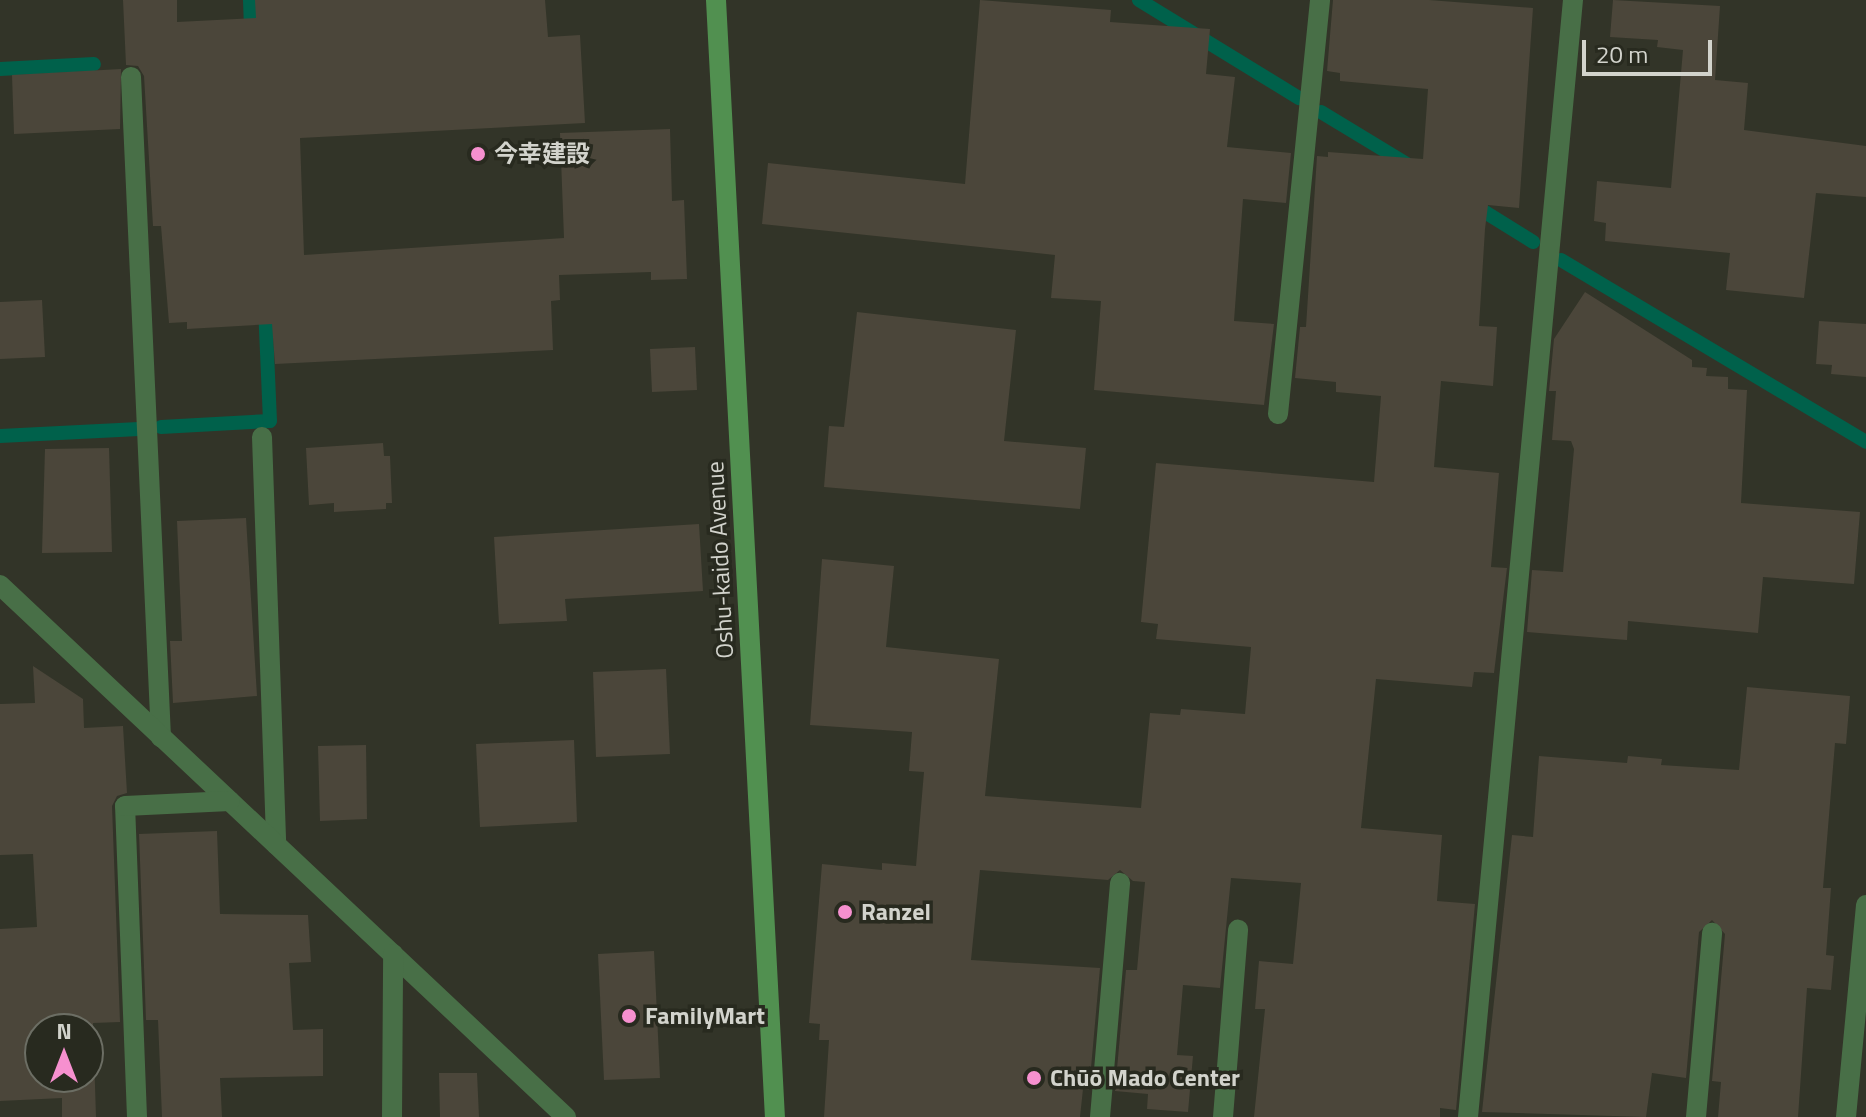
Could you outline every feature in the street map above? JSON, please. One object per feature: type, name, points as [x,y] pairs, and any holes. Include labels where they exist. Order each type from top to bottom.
[{"type":"main road","name":"Oshu-kaido Avenue","points":[[716,0],[775,1117]]},
{"type":"street","points":[[1278,414],[1320,0]]},
{"type":"street","points":[[1468,1117],[1573,0]]},
{"type":"street","points":[[131,77],[161,737]]},
{"type":"street","points":[[262,437],[276,845]]},
{"type":"street","points":[[0,585],[566,1117]]},
{"type":"street","points":[[137,1117],[125,806],[230,801]]},
{"type":"street","points":[[1100,1117],[1120,883]]},
{"type":"street","points":[[1846,1117],[1862,992],[1866,905]]},
{"type":"street","points":[[1223,1117],[1238,930]]},
{"type":"street","points":[[1696,1117],[1712,933]]},
{"type":"street","points":[[392,1117],[393,954]]},
{"type":"building","points":[[123,0],[177,0],[177,22],[256,18],[255,0],[545,0],[548,37],[580,35],[585,123],[300,138],[304,255],[564,238],[560,133],[670,129],[672,201],[684,200],[687,279],[651,280],[651,272],[559,275],[560,300],[551,301],[553,350],[275,364],[272,324],[187,329],[187,322],[169,323],[161,226],[153,226],[144,76],[138,66],[126,65]]},
{"type":"building","points":[[980,0],[1111,10],[1110,22],[1210,29],[1206,74],[1235,77],[1227,147],[1291,153],[1286,203],[1243,199],[1234,321],[1274,324],[1264,405],[1094,390],[1101,301],[1051,298],[1055,255],[762,224],[768,163],[965,184]]},
{"type":"building","points":[[1333,0],[1429,0],[1533,8],[1519,208],[1488,205],[1485,229],[1479,326],[1497,327],[1493,386],[1441,381],[1434,467],[1499,473],[1491,567],[1507,568],[1494,673],[1474,672],[1472,687],[1376,679],[1361,828],[1442,835],[1437,901],[1475,904],[1456,1110],[1440,1108],[1440,1117],[1254,1117],[1265,1009],[1255,1009],[1259,961],[1293,964],[1301,883],[1231,878],[1220,988],[1183,985],[1177,1055],[1193,1056],[1188,1112],[1147,1109],[1148,1094],[1115,1091],[1126,970],[1137,970],[1145,882],[1133,881],[1120,870],[1108,880],[980,870],[971,960],[1100,968],[1089,1090],[1083,1089],[1080,1117],[824,1117],[829,1040],[819,1040],[820,1024],[809,1023],[822,864],[882,870],[882,863],[916,866],[924,772],[909,771],[912,732],[810,725],[822,559],[894,566],[886,647],[999,659],[985,796],[1141,808],[1150,713],[1180,715],[1181,709],[1245,714],[1251,647],[1156,639],[1158,624],[1141,622],[1156,463],[1374,482],[1381,396],[1336,392],[1336,382],[1295,378],[1300,327],[1306,327],[1317,156],[1328,157],[1328,152],[1423,159],[1428,89],[1340,81],[1340,73],[1327,71]]},
{"type":"building","points":[[1613,0],[1720,6],[1715,80],[1748,83],[1744,130],[1866,146],[1866,197],[1816,193],[1804,298],[1726,290],[1730,253],[1605,241],[1606,223],[1594,221],[1597,181],[1671,188],[1683,50],[1657,47],[1658,40],[1610,37]]},
{"type":"building","points":[[121,69],[120,129],[14,134],[12,75]]},
{"type":"building","points":[[1585,292],[1692,360],[1692,367],[1707,368],[1706,376],[1728,377],[1728,389],[1747,390],[1741,503],[1860,512],[1854,584],[1763,577],[1758,633],[1628,621],[1627,640],[1527,632],[1532,570],[1563,572],[1574,449],[1571,441],[1552,440],[1556,391],[1549,391],[1554,339]]},
{"type":"building","points":[[42,300],[45,357],[0,359],[0,302]]},
{"type":"building","points":[[857,312],[1016,330],[1004,441],[1086,448],[1080,509],[824,487],[829,426],[844,427]]},
{"type":"building","points":[[1819,321],[1866,324],[1866,377],[1831,374],[1832,365],[1816,364]]},
{"type":"building","points":[[695,347],[697,390],[652,392],[650,349]]},
{"type":"building","points":[[383,443],[384,456],[390,456],[392,503],[386,503],[386,509],[334,512],[334,503],[309,505],[306,448]]},
{"type":"building","points":[[109,448],[112,552],[42,553],[45,449]]},
{"type":"building","points":[[246,518],[257,696],[173,703],[170,641],[182,641],[177,521]]},
{"type":"building","points":[[699,524],[703,591],[565,599],[567,621],[499,624],[494,537]]},
{"type":"building","points":[[33,666],[83,699],[84,728],[123,726],[127,793],[117,796],[112,806],[120,1022],[104,1023],[104,1013],[24,1013],[24,1093],[95,1093],[96,1117],[62,1117],[62,1098],[0,1101],[0,929],[37,927],[33,854],[0,855],[0,704],[35,703]]},
{"type":"building","points":[[666,669],[670,754],[596,757],[593,672]]},
{"type":"building","points":[[1747,687],[1850,696],[1846,744],[1835,743],[1823,888],[1831,888],[1826,955],[1834,956],[1831,990],[1807,988],[1798,1117],[1718,1117],[1721,1082],[1712,1081],[1725,934],[1712,920],[1699,932],[1686,1078],[1652,1073],[1646,1117],[1482,1112],[1512,835],[1533,837],[1539,756],[1627,763],[1628,756],[1662,759],[1661,765],[1739,770]]},
{"type":"building","points":[[574,740],[577,822],[480,827],[476,744]]},
{"type":"building","points":[[366,745],[367,819],[320,821],[318,746]]},
{"type":"building","points":[[217,831],[220,914],[308,915],[311,962],[289,963],[293,1030],[323,1029],[323,1076],[220,1078],[222,1117],[162,1117],[158,1020],[146,1020],[139,834]]},
{"type":"building","name":"FamilyMart","points":[[654,951],[660,1078],[604,1080],[598,954]]},
{"type":"building","points":[[439,1073],[477,1073],[479,1117],[440,1117]]},
{"type":"waterway","points":[[250,0],[251,36]]},
{"type":"waterway","points":[[1139,0],[1299,98]]},
{"type":"waterway","points":[[0,69],[94,64]]},
{"type":"waterway","points":[[1321,112],[1410,166]]},
{"type":"waterway","points":[[1472,204],[1533,242]]},
{"type":"waterway","points":[[1561,260],[1866,442]]},
{"type":"waterway","points":[[161,427],[270,421],[265,308]]},
{"type":"waterway","points":[[0,436],[139,429]]},
{"type":"place","name":"今幸建設","points":[[478,154]]},
{"type":"place","name":"Ranzel","points":[[845,912]]},
{"type":"place","name":"FamilyMart","points":[[629,1016]]},
{"type":"place","name":"Chūō Mado Center","points":[[1034,1078]]}]
